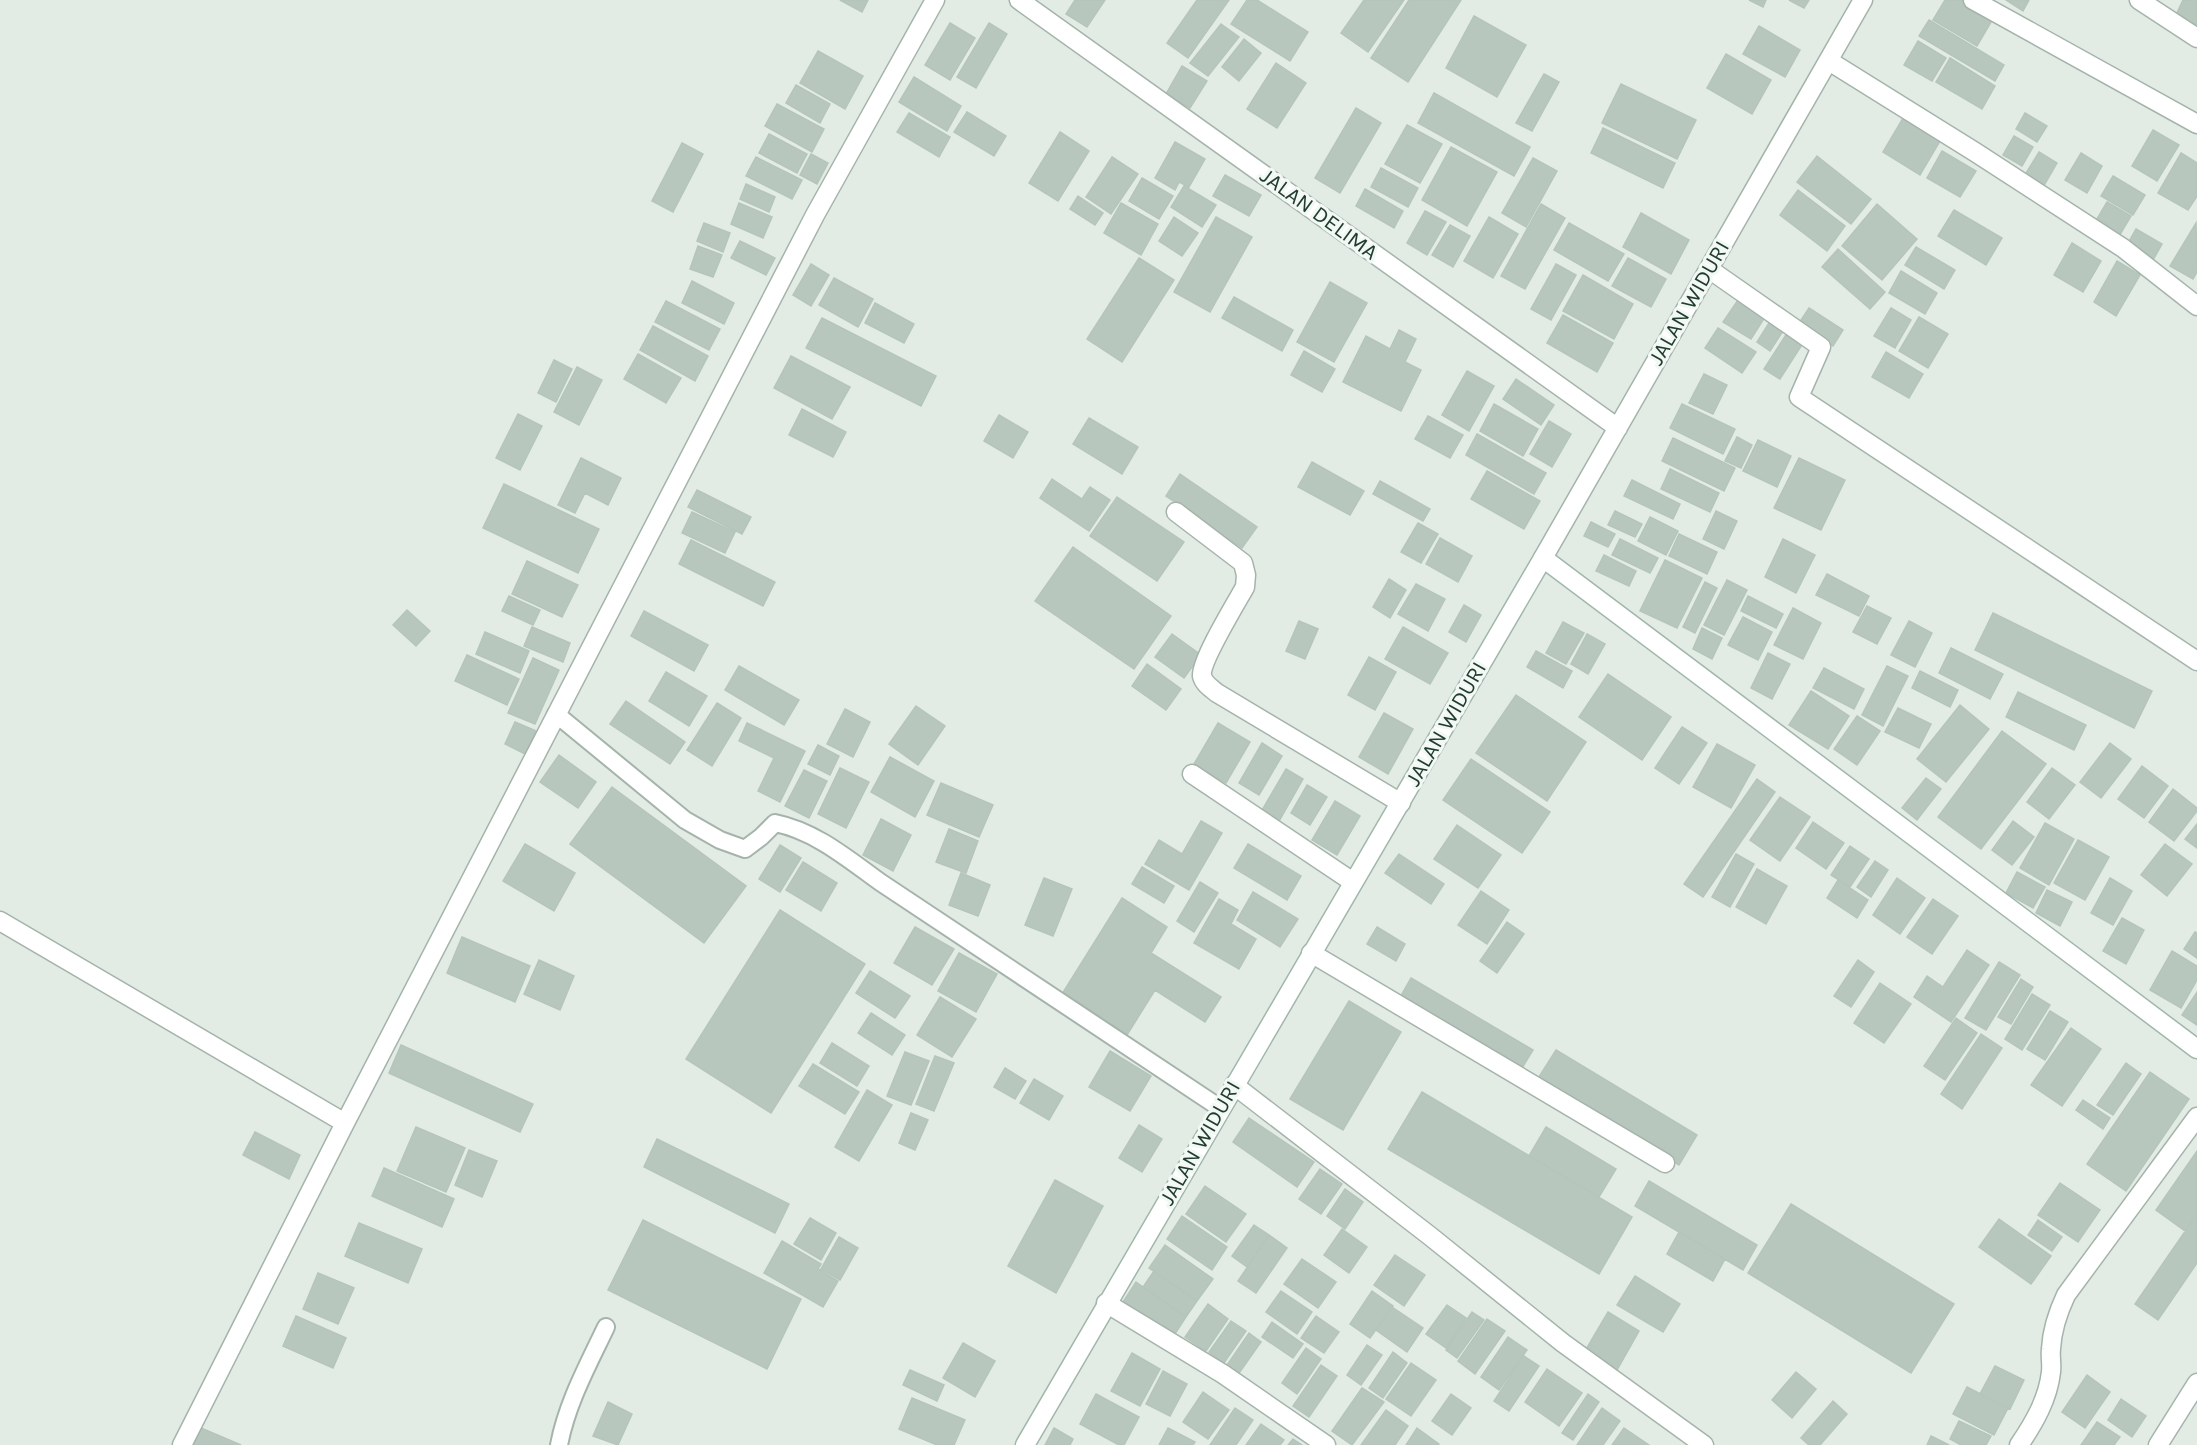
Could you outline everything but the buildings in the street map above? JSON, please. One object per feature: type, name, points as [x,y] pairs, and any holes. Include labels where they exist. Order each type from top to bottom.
[{"type":"street","points":[[182,1445],[345,1123],[815,215],[935,0]]},
{"type":"street","name":"JALAN DELIMA","points":[[1019,0],[1618,429]]},
{"type":"street","name":"JALAN WIDURI","points":[[1025,1445],[1618,429],[1863,0]]},
{"type":"street","points":[[1973,0],[2197,124]]},
{"type":"street","points":[[2139,0],[2197,38]]},
{"type":"street","points":[[1828,61],[1975,152],[2123,248],[2197,306]]},
{"type":"street","points":[[1709,269],[1821,347],[1799,397],[2197,661]]},
{"type":"street","points":[[1176,512],[1243,563],[1246,575],[1245,587],[1207,656],[1202,672],[1203,680],[1217,693],[1401,803]]},
{"type":"street","points":[[1543,558],[2197,1049]]},
{"type":"street","points":[[1192,774],[1353,882]]},
{"type":"street","points":[[0,921],[345,1123]]},
{"type":"street","points":[[1311,953],[1665,1163]]},
{"type":"street","points":[[1234,1085],[1430,1236],[1563,1343],[1704,1445]]},
{"type":"street","points":[[2019,1445],[2042,1405],[2051,1373],[2053,1332],[2066,1295],[2197,1117]]},
{"type":"street","points":[[1106,1303],[1223,1374],[1326,1445]]},
{"type":"street","points":[[2158,1445],[2197,1383]]},
{"type":"lane","points":[[556,714],[685,819],[720,840],[745,849],[762,837],[775,823],[796,827],[832,848],[1220,1108]]},
{"type":"lane","points":[[559,1445],[564,1422],[606,1327]]}]
